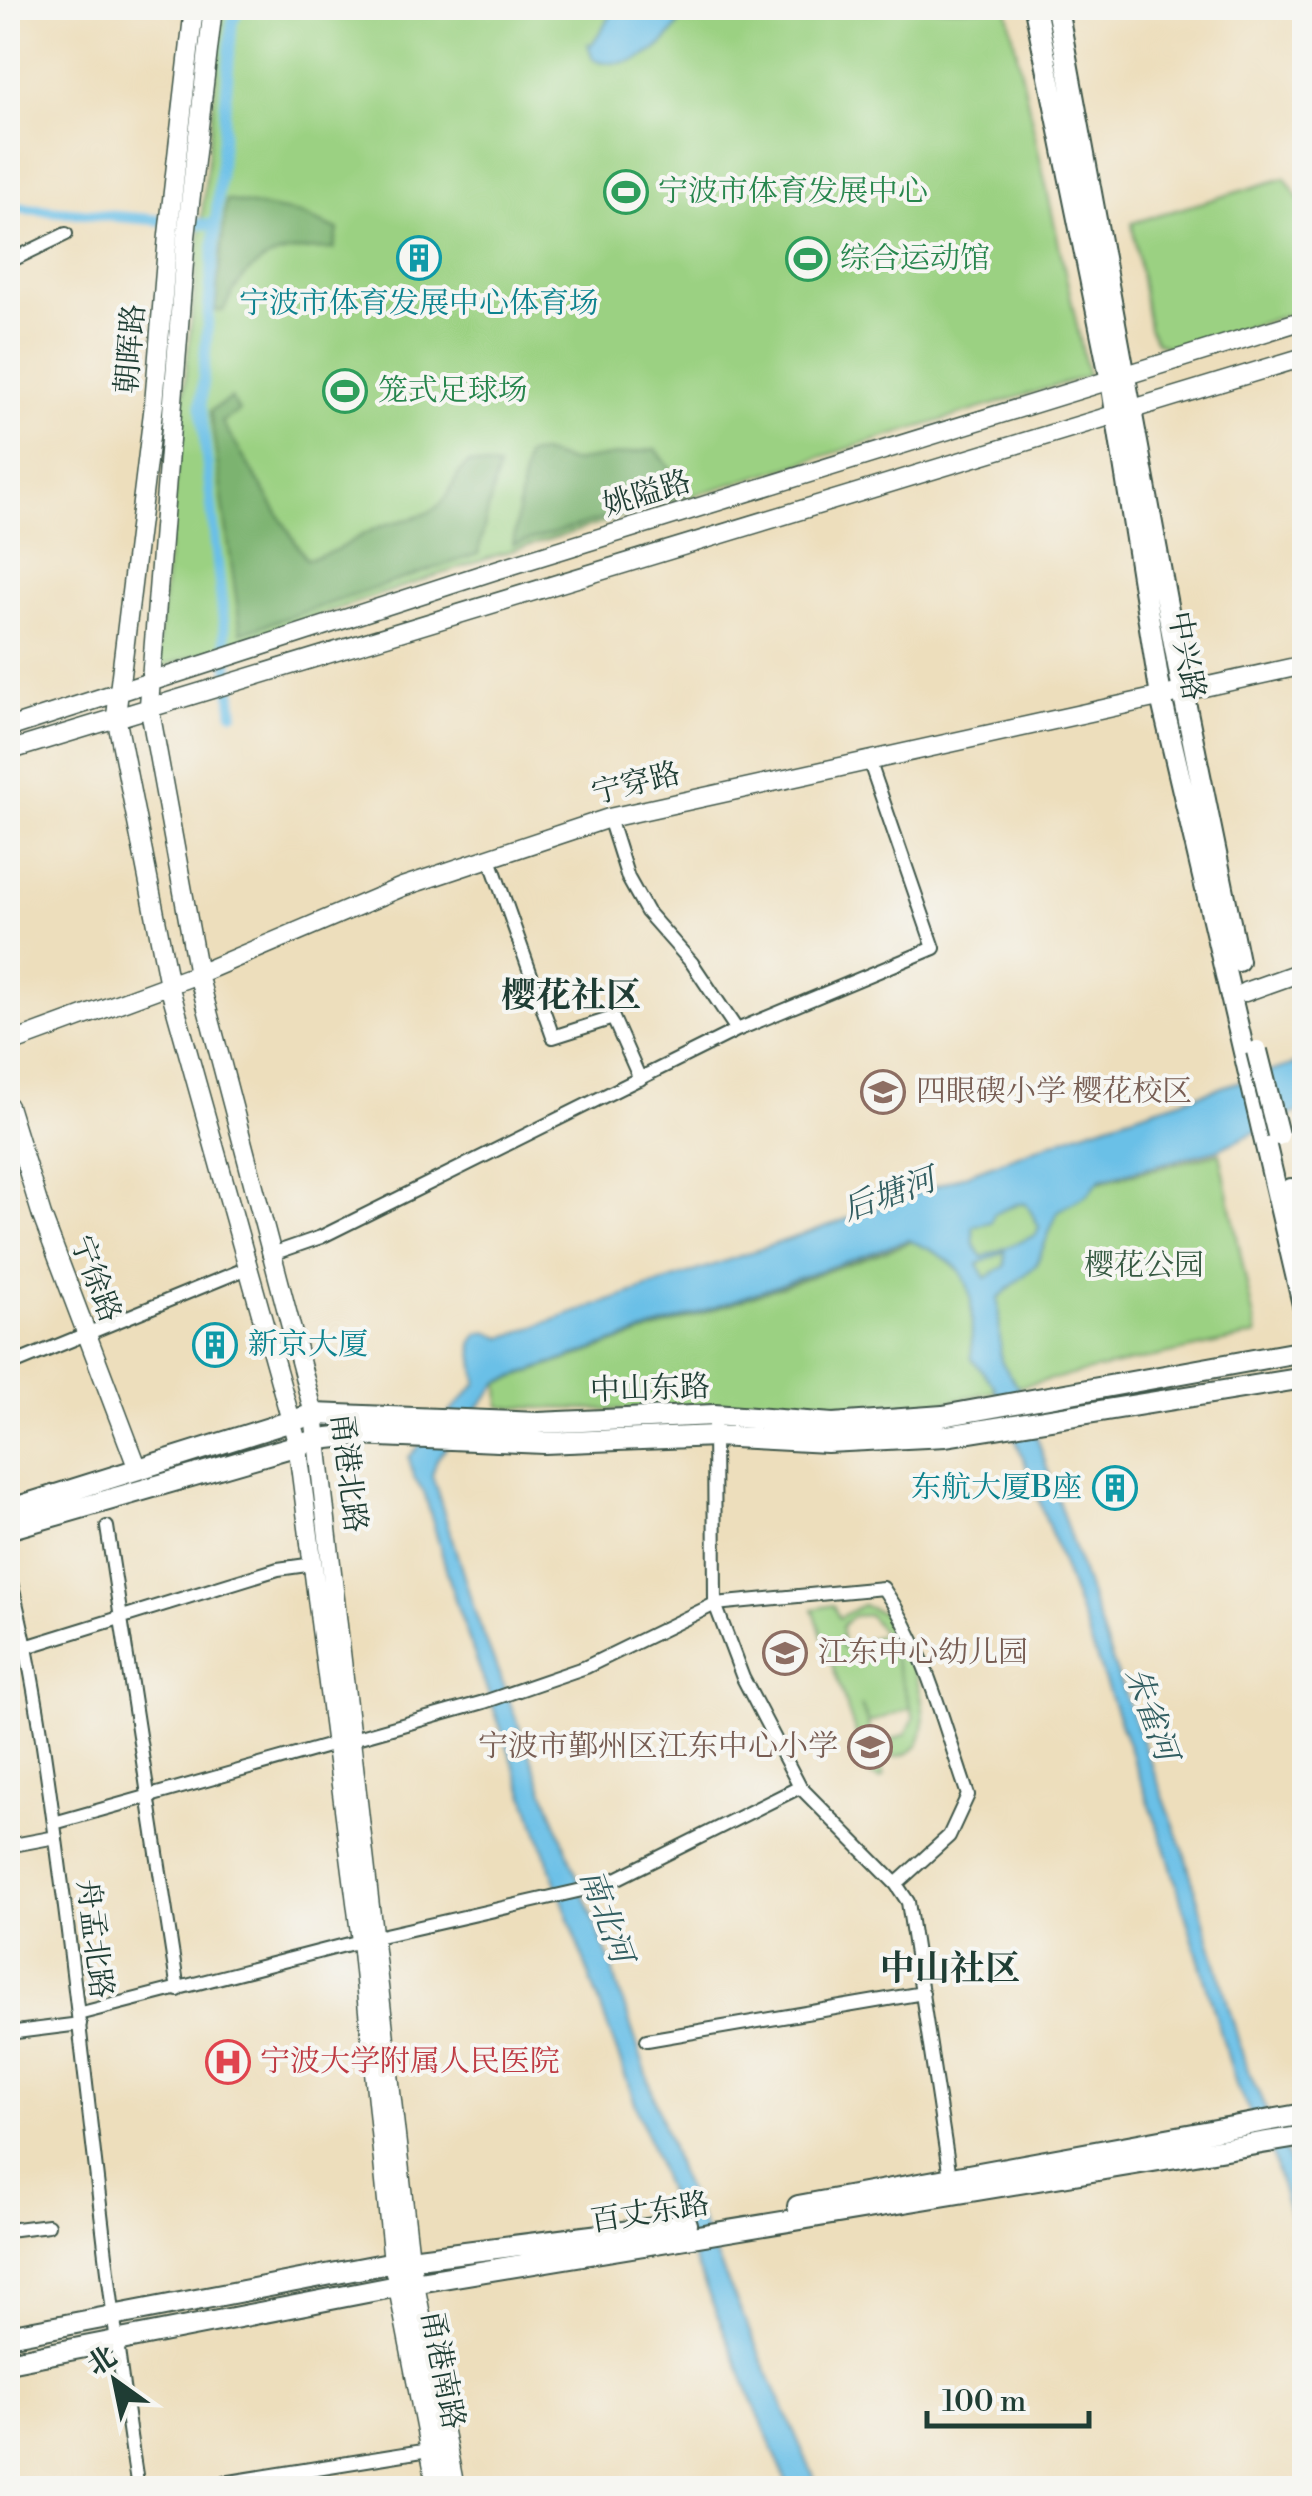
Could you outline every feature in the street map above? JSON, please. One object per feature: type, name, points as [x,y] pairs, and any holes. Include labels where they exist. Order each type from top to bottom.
[{"type":"main road","name":"朝晖路","points":[[117,693],[177,236],[194,8]]},
{"type":"main road","name":"朝晖路","points":[[180,209],[213,8]]},
{"type":"main road","name":"中兴路","points":[[1035,8],[1119,378]]},
{"type":"main road","name":"中兴路","points":[[1056,8],[1119,378],[1161,697],[1252,1050],[1304,1308]]},
{"type":"main road","name":"朝晖路","points":[[149,684],[177,236]]},
{"type":"main road","name":"姚隘路","points":[[8,728],[496,570],[1304,320]]},
{"type":"main road","name":"姚隘路","points":[[8,751],[1304,357]]},
{"type":"main road","name":"中兴路","points":[[1124,412],[1245,992],[1252,1050]]},
{"type":"main road","name":"宁穿路","points":[[8,1044],[198,974],[402,887],[610,818],[1304,665]]},
{"type":"main road","name":"甬港北路","points":[[149,684],[149,705],[198,974],[319,1439],[343,1743]]},
{"type":"main road","name":"甬港北路","points":[[117,693],[116,716],[169,984],[297,1442],[369,1939],[401,2260]]},
{"type":"main road","points":[[1245,992],[1304,971]]},
{"type":"main road","name":"宁徐路","points":[[8,1106],[42,1216],[138,1468]]},
{"type":"main road","name":"中兴路","points":[[1271,1137],[1304,1245]]},
{"type":"main road","name":"中山东路","points":[[997,1417],[1043,1398],[1304,1351]]},
{"type":"main road","name":"中山东路","points":[[8,1512],[314,1414],[715,1426],[997,1417],[1051,1419],[1304,1378]]},
{"type":"main road","name":"中山东路","points":[[8,1512],[319,1439],[413,1437],[544,1443],[715,1426]]},
{"type":"main road","name":"百丈东路","points":[[726,2225],[950,2177],[1294,2116]]},
{"type":"main road","name":"百丈东路","points":[[8,2336],[401,2260],[664,2234],[1300,2137]]},
{"type":"main road","name":"百丈东路","points":[[8,2362],[664,2234]]},
{"type":"main road","name":"甬港南路","points":[[401,2260],[439,2448],[455,2488]]},
{"type":"main road","name":"甬港南路","points":[[438,2488],[439,2448]]},
{"type":"street","points":[[8,262],[66,234]]},
{"type":"street","points":[[269,1256],[322,1237],[737,1030],[934,948],[869,760]]},
{"type":"street","points":[[610,818],[628,878],[648,912],[692,962],[737,1030]]},
{"type":"street","points":[[489,856],[553,1037],[614,1018],[640,1078]]},
{"type":"street","points":[[8,1366],[246,1270]]},
{"type":"street","points":[[715,1426],[714,1604],[743,1678],[800,1787],[896,1884],[908,1902],[950,2177]]},
{"type":"street","points":[[107,1527],[178,1990]]},
{"type":"street","points":[[28,1646],[278,1569],[314,1564]]},
{"type":"street","name":"舟孟北路","points":[[8,1571],[28,1646],[79,2019],[114,2342],[138,2488]]},
{"type":"street","points":[[8,1846],[149,1797],[488,1700],[586,1667],[714,1604],[883,1588],[907,1622],[939,1701],[968,1796],[949,1836],[896,1884]]},
{"type":"street","points":[[8,2033],[79,2019],[369,1939],[604,1885],[800,1787]]},
{"type":"street","points":[[646,2040],[924,1993]]},
{"type":"street","points":[[8,2230],[48,2224]]},
{"type":"street","points":[[192,2488],[439,2448]]},
{"type":"green space","name":"宁波市体育发展中心","points":[[223,8],[1007,8],[1088,376],[507,552],[156,669]]},
{"type":"green space","points":[[1285,178],[1304,206],[1304,310],[1174,350],[1156,342],[1149,328],[1132,223]]},
{"type":"green space","points":[[226,200],[300,214],[338,230],[334,249],[296,251],[267,259],[243,278],[223,311],[215,311]]},
{"type":"green space","points":[[231,398],[239,411],[222,422],[306,559],[331,552],[375,529],[431,511],[446,497],[469,463],[498,468],[478,554],[241,633],[210,411]]},
{"type":"green space","points":[[656,449],[689,494],[513,545],[526,455],[541,453],[571,462]]},
{"type":"green space","name":"樱花公园","points":[[1220,1153],[1257,1335],[937,1404],[845,1415],[500,1407],[499,1383],[897,1247],[999,1206]]},
{"type":"green space","points":[[833,1605],[839,1618],[862,1605],[890,1616],[908,1654],[917,1679],[923,1727],[917,1745],[902,1755],[877,1755],[884,1776],[880,1779],[870,1775],[813,1609]],"holes":[[[869,1615],[884,1634],[842,1648],[842,1626],[853,1616]],[[893,1656],[914,1718],[906,1734],[885,1742],[870,1731],[861,1705],[869,1723],[910,1708]]]},
{"type":"water","points":[[616,8],[657,8],[679,23],[663,43],[642,57],[619,63],[593,59],[588,44],[592,44]]},
{"type":"water","points":[[1304,1061],[1304,1109],[1217,1150],[1100,1179],[1088,1194],[1058,1211],[1036,1265],[998,1298],[1001,1361],[1023,1396],[1107,1647],[1184,1852],[1245,2063],[1289,2161],[1304,2233],[1304,2261],[1272,2155],[1237,2087],[1165,1847],[1030,1475],[993,1384],[972,1359],[971,1299],[961,1272],[949,1261],[908,1240],[499,1382],[437,1459],[432,1475],[476,1615],[607,1954],[679,2172],[819,2488],[789,2488],[671,2203],[457,1606],[424,1492],[413,1476],[409,1457],[477,1383],[472,1343],[478,1334],[488,1332],[502,1338],[836,1223],[1080,1132]],"holes":[[[1026,1203],[1039,1227],[1036,1235],[983,1257],[974,1245],[973,1226],[991,1222],[994,1214]],[[1005,1251],[1005,1266],[986,1278],[978,1264]]]},
{"type":"waterway","points":[[233,712],[201,405],[232,23],[239,8]]},
{"type":"waterway","points":[[8,207],[215,225]]},
{"type":"place","name":"宁波市体育发展中心","points":[[626,192]]},
{"type":"place","name":"宁波市体育发展中心体育场","points":[[419,258]]},
{"type":"place","name":"综合运动馆","points":[[808,259]]},
{"type":"place","name":"笼式足球场","points":[[345,391]]},
{"type":"place","name":"四眼碶小学 樱花校区","points":[[883,1092]]},
{"type":"place","name":"新京大厦","points":[[215,1345]]},
{"type":"place","name":"东航大厦B座","points":[[1115,1488]]},
{"type":"place","name":"江东中心幼儿园","points":[[785,1653]]},
{"type":"place","name":"宁波市鄞州区江东中心小学","points":[[870,1747]]},
{"type":"place","name":"宁波大学附属人民医院","points":[[228,2062]]},
{"type":"district","name":"樱花社区","points":[[571,996]]},
{"type":"district","name":"中山社区","points":[[950,1969]]},
{"type":"water label","name":"后塘河","points":[[889,1195]]},
{"type":"water label","name":"朱雀河","points":[[1151,1714]]},
{"type":"water label","name":"南北河","points":[[606,1916]]}]
